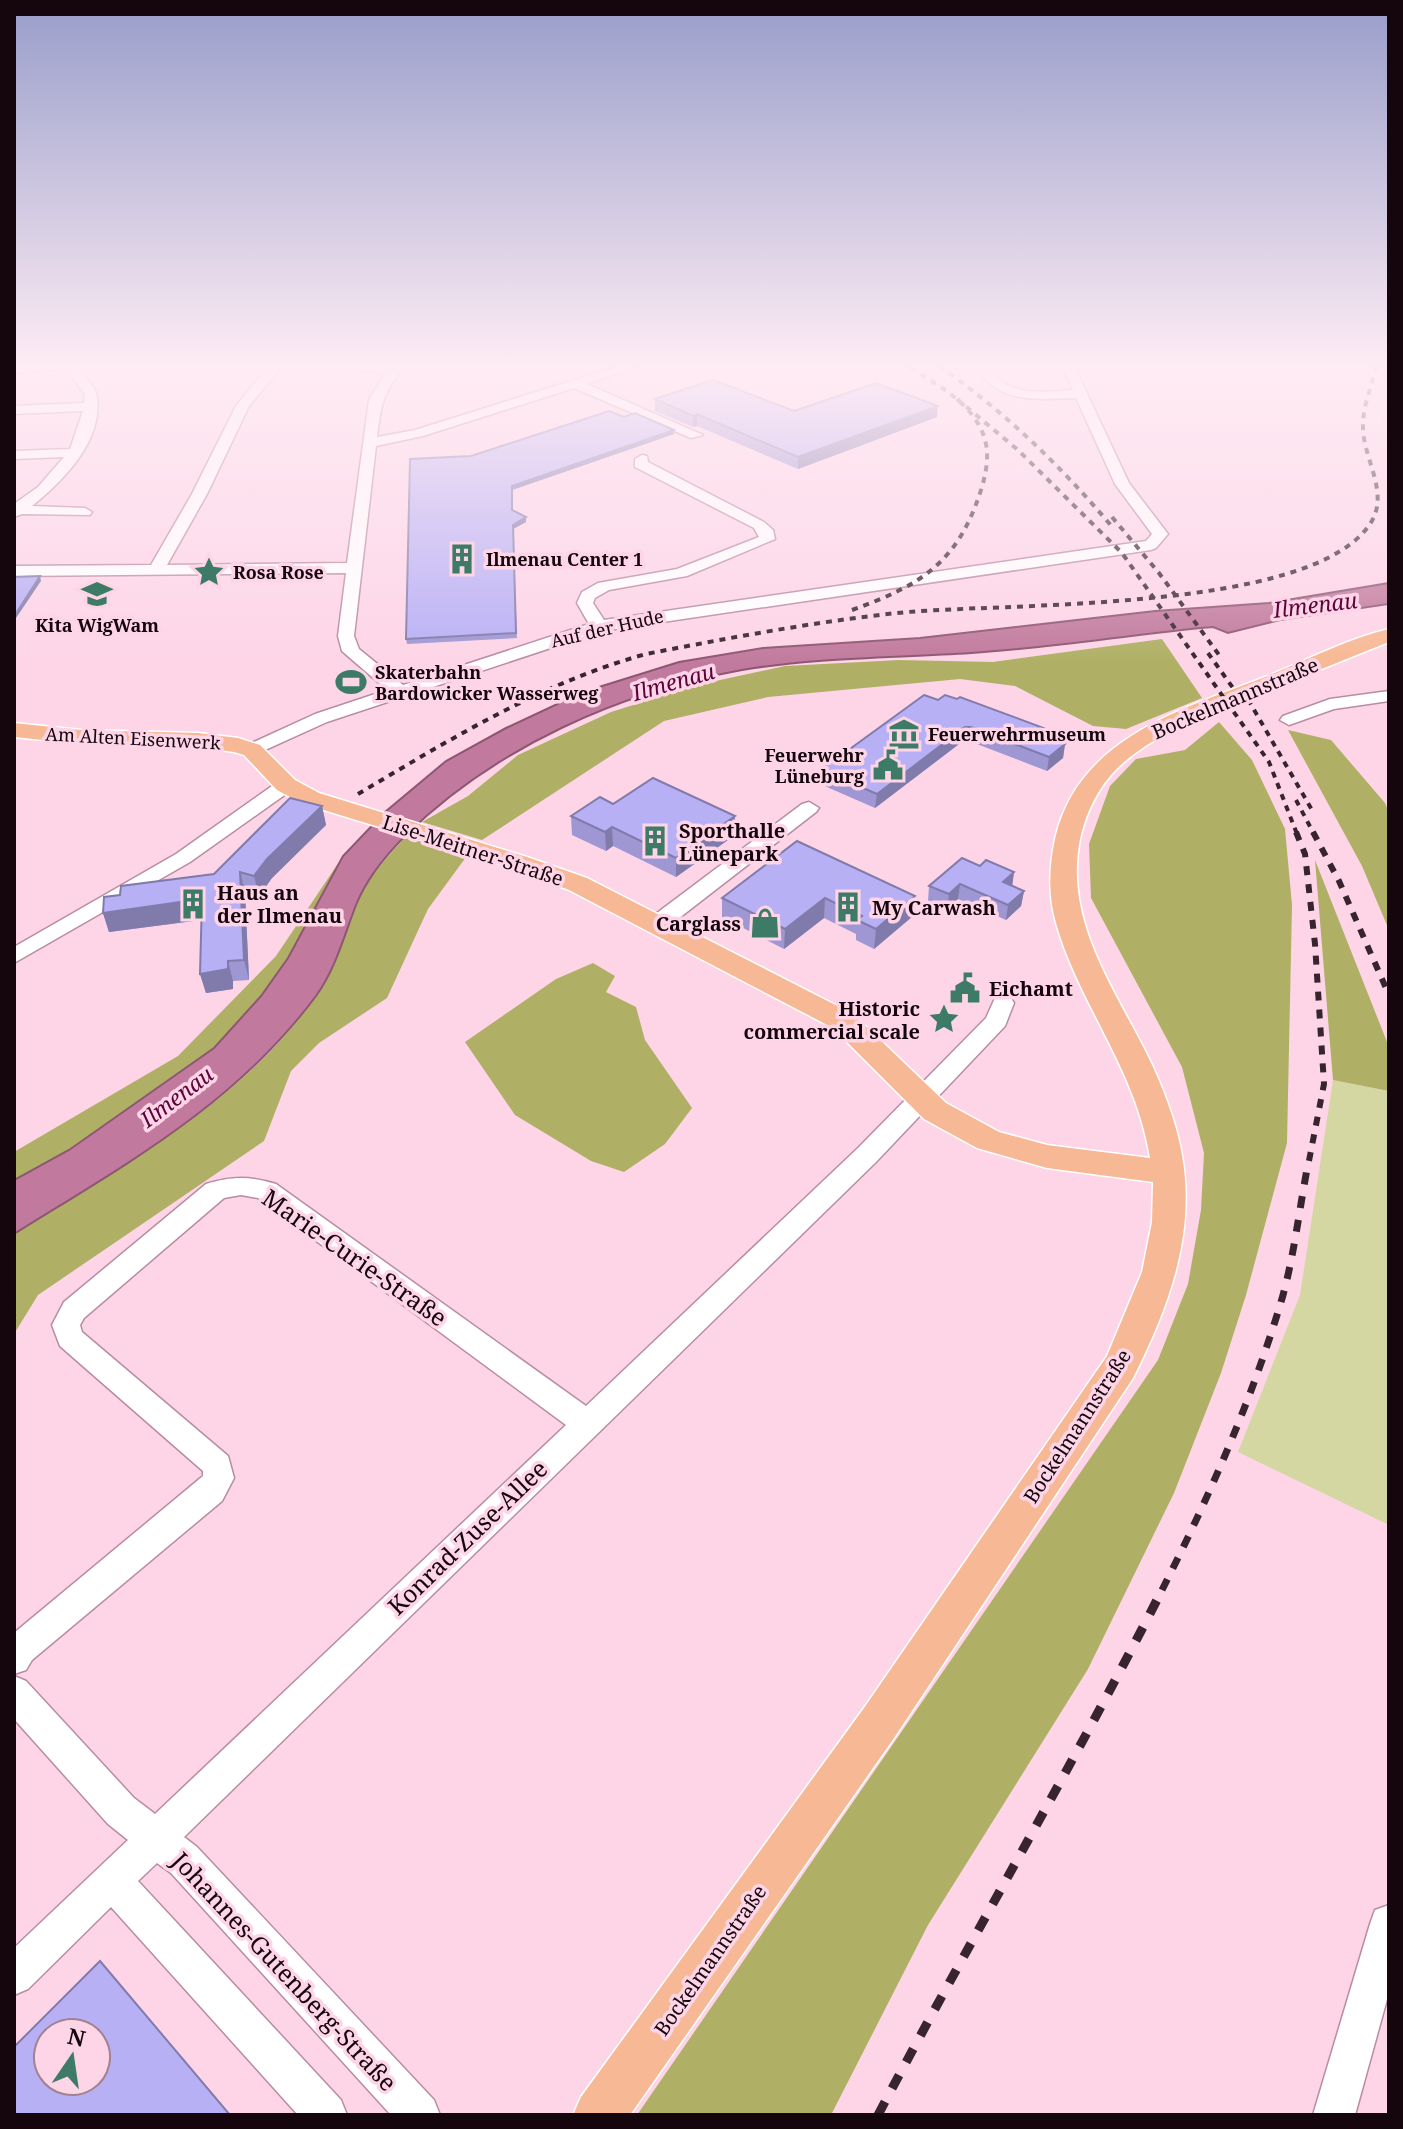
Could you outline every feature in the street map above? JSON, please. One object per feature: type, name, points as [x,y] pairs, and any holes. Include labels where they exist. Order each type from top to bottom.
[{"type":"main road","name":"Bockelmannstraße","points":[[599,2115],[879,1723],[1120,1367],[1142,1324],[1161,1272],[1170,1222],[1169,1172],[1160,1126],[1137,1065],[1080,955],[1067,918],[1061,881],[1064,843],[1076,809],[1105,767],[1122,751],[1149,734],[1210,706],[1389,635]]},
{"type":"main road","name":"Am Alten Eisenwerk","points":[[14,730],[81,737],[218,741],[252,750]]},
{"type":"main road","points":[[252,750],[286,785]]},
{"type":"main road","name":"Lise-Meitner-Straße","points":[[286,785],[310,798],[480,850],[578,884],[657,924],[843,1021],[863,1037],[921,1099],[962,1128],[1016,1151],[1169,1172]]},
{"type":"street","points":[[16,510],[50,484],[64,465]]},
{"type":"street","points":[[156,570],[213,465]]},
{"type":"street","points":[[366,465],[346,623],[348,643],[351,651],[399,691]]},
{"type":"street","points":[[599,626],[585,603],[594,590],[681,573],[767,539],[765,530],[759,525],[643,465]]},
{"type":"street","name":"Auf der Hude","points":[[252,750],[321,718],[599,626],[1137,549],[1155,543],[1160,534],[1122,484],[1114,465]]},
{"type":"street","points":[[16,510],[85,512]]},
{"type":"street","points":[[14,571],[353,568]]},
{"type":"street","points":[[1289,720],[1330,704],[1389,696]]},
{"type":"street","points":[[14,956],[183,858],[286,785]]},
{"type":"street","points":[[657,924],[809,808]]},
{"type":"street","points":[[921,1099],[997,1021],[1003,1003]]},
{"type":"street","name":"Konrad-Zuse-Allee","points":[[14,1975],[867,1155],[921,1099]]},
{"type":"street","name":"Marie-Curie-Straße","points":[[14,1658],[20,1649],[211,1491],[219,1478],[217,1465],[70,1338],[66,1325],[74,1310],[215,1191],[234,1185],[250,1185],[267,1191],[586,1423]]},
{"type":"street","name":"Johannes-Gutenberg-Straße","points":[[14,1693],[121,1811],[184,1860],[419,2115]]},
{"type":"street","points":[[113,1881],[326,2115]]},
{"type":"street","points":[[1334,2115],[1389,1924]]},
{"type":"green space","points":[[1333,1080],[1389,1091],[1389,1525],[1238,1452],[1300,1295]]},
{"type":"shaded area","points":[[1162,639],[1202,698],[1126,729],[1093,726],[1015,686],[960,679],[768,697],[664,721],[482,840],[422,822],[468,796],[518,755],[611,712],[697,685],[785,666],[899,660],[993,662]]},
{"type":"shaded area","points":[[1219,722],[1252,760],[1285,829],[1292,905],[1287,1143],[1246,1295],[1221,1373],[1174,1493],[1088,1669],[928,1925],[831,2115],[637,2115],[1158,1360],[1188,1284],[1201,1210],[1204,1153],[1182,1067],[1091,898],[1089,844],[1110,786],[1136,759],[1185,750]]},
{"type":"shaded area","points":[[1288,730],[1331,740],[1385,803],[1389,813],[1389,930],[1362,866]]},
{"type":"shaded area","points":[[407,835],[469,853],[428,909],[387,998],[319,1043],[291,1071],[264,1141],[38,1295],[14,1334],[14,1234],[139,1156],[218,1099],[255,1067],[288,1032],[318,993],[366,885]]},
{"type":"shaded area","points":[[343,856],[288,958],[261,996],[214,1048],[69,1150],[14,1180],[14,1152],[178,1056],[276,956]]},
{"type":"shaded area","points":[[1315,860],[1389,1047],[1389,1091],[1333,1080]]},
{"type":"shaded area","points":[[593,963],[615,976],[606,992],[636,1007],[645,1040],[692,1108],[665,1144],[624,1172],[591,1161],[515,1115],[465,1042],[556,979]]},
{"type":"water","name":"Ilmenau","points":[[1389,583],[1389,604],[1280,620],[1228,633],[1213,627],[1001,651],[828,660],[742,670],[651,693],[562,728],[479,775],[399,842],[365,886],[334,963],[316,996],[284,1035],[250,1069],[177,1130],[14,1234],[14,1180],[69,1150],[214,1048],[261,996],[288,958],[343,856],[385,812],[446,761],[506,728],[583,692],[679,662],[763,648],[920,638],[1155,611],[1269,603]]},
{"type":"building","name":"Ilmenau Center 1","points":[[410,465],[572,465],[512,486],[512,510],[526,517],[513,525],[516,633],[406,639]]},
{"type":"building","points":[[40,576],[15,615],[14,616],[14,577]]},
{"type":"building","name":"Feuerwehr Lüneburg","points":[[924,695],[938,700],[945,695],[960,697],[1057,733],[1051,738],[1065,744],[1049,757],[965,727],[877,794],[821,770]]},
{"type":"building","points":[[653,778],[735,816],[676,858],[612,827],[605,832],[571,816],[600,797],[613,804]]},
{"type":"building","points":[[290,798],[322,806],[267,859],[254,876],[240,872],[244,960],[228,961],[228,969],[200,974],[202,899],[103,913],[104,897],[120,895],[121,886],[214,874]]},
{"type":"building","points":[[797,841],[915,896],[876,929],[857,920],[862,916],[825,898],[785,929],[722,898]]},
{"type":"building","points":[[962,858],[980,866],[986,860],[1014,872],[1003,882],[1024,891],[1008,905],[960,884],[949,894],[929,886]]},
{"type":"building","points":[[100,1961],[230,2115],[14,2115],[14,2047],[32,2029],[32,2097],[112,2097],[112,2017],[44,2017]]},
{"type":"railway","points":[[852,610],[918,580],[949,553],[972,515],[986,465]]},
{"type":"railway","points":[[1034,465],[1122,553],[1153,598]]},
{"type":"railway","points":[[1055,465],[1114,529]]},
{"type":"railway","points":[[1175,595],[1221,589],[1285,574],[1337,553],[1370,524],[1376,512],[1377,488],[1371,465]]},
{"type":"railway","points":[[1112,517],[1175,595]]},
{"type":"railway","points":[[1153,598],[1175,595]]},
{"type":"railway","points":[[1175,595],[1222,659]]},
{"type":"railway","points":[[358,794],[498,714],[570,680],[646,654],[740,636],[897,613],[1153,598]]},
{"type":"railway","points":[[1153,598],[1269,762],[1297,834]]},
{"type":"railway","points":[[1208,653],[1243,702]]},
{"type":"railway","points":[[1242,689],[1312,810]]},
{"type":"railway","points":[[1296,800],[1314,834]]},
{"type":"railway","points":[[1296,832],[1305,854],[1315,944],[1324,1084],[1308,1166]]},
{"type":"railway","points":[[1313,832],[1339,881],[1389,995]]},
{"type":"railway","points":[[1163,1589],[1228,1449],[1269,1339],[1289,1268],[1308,1164]]},
{"type":"railway","points":[[878,2115],[1094,1721],[1163,1589]]},
{"type":"place","name":"Ilmenau Center 1","points":[[462,559]]},
{"type":"place","name":"Rosa Rose","points":[[209,572]]},
{"type":"place","name":"Kita WigWam","points":[[97,594]]},
{"type":"place","name":"Skaterbahn Bardowicker Wasserweg","points":[[351,682]]},
{"type":"place","name":"Feuerwehrmuseum","points":[[904,734]]},
{"type":"place","name":"Feuerwehr Lüneburg","points":[[888,765]]},
{"type":"place","name":"Sporthalle Lünepark","points":[[655,841]]},
{"type":"place","name":"Haus an der Ilmenau","points":[[193,904]]},
{"type":"place","name":"My Carwash","points":[[848,907]]},
{"type":"place","name":"Carglass","points":[[765,923]]},
{"type":"place","name":"Eichamt","points":[[965,988]]},
{"type":"place","name":"Historic commercial scale","points":[[944,1019]]}]
